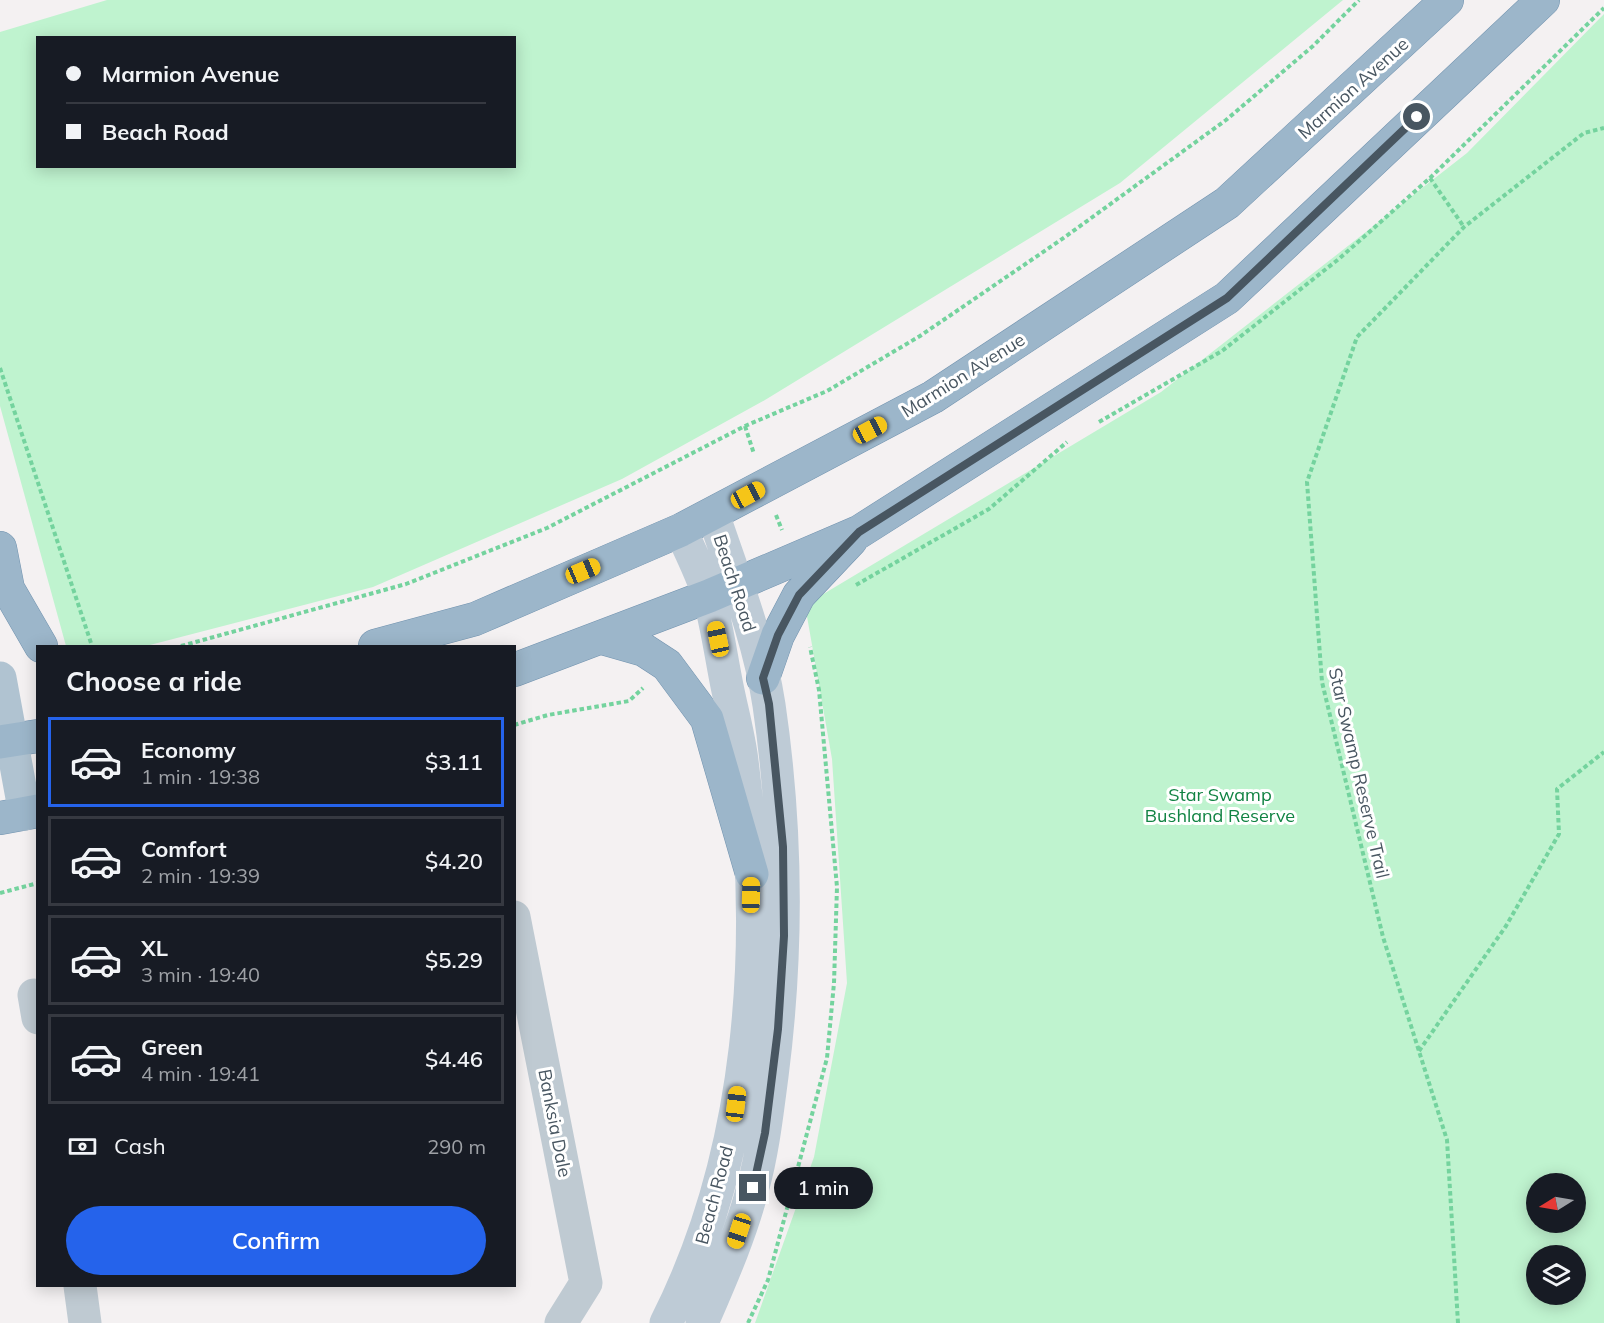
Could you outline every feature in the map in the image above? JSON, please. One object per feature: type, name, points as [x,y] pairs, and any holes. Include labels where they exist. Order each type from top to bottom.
[{"type":"highway","name":"Marmion Avenue","points":[[379,645],[474,619],[681,530],[933,397],[1227,203],[1447,0]]},
{"type":"highway","points":[[516,669],[723,590],[859,532],[1227,298],[1544,0]]},
{"type":"highway","points":[[763,678],[778,635],[799,595],[859,532]]},
{"type":"highway","points":[[0,548],[8,590],[40,645]]},
{"type":"highway","points":[[602,638],[644,650],[667,665],[707,719],[752,874]]},
{"type":"main road","name":"Beach Road","points":[[666,1323],[700,1247],[717,1192],[736,1104],[749,999],[752,874],[742,760],[713,514]]},
{"type":"main road","name":"Beach Road","points":[[681,530],[723,590],[763,678],[769,704],[783,847],[784,936],[778,1029],[765,1133],[753,1188],[732,1252],[702,1323]]},
{"type":"main road","points":[[0,678],[17,739],[21,814]]},
{"type":"street","name":"Banksia Dale","points":[[516,927],[586,1283],[561,1323]]},
{"type":"street","points":[[80,1287],[86,1323]]},
{"type":"path","points":[[185,645],[406,584],[547,528],[745,426],[827,391],[920,336],[1065,237],[1226,120],[1313,46],[1359,0]]},
{"type":"path","name":"Star Swamp Reserve Trail","points":[[1458,1323],[1447,1140],[1383,937],[1322,682],[1306,482],[1357,337],[1464,227],[1584,133],[1604,128]]},
{"type":"path","points":[[1430,178],[1464,227]]},
{"type":"path","points":[[0,368],[92,645]]},
{"type":"path","points":[[516,724],[548,715],[629,702],[667,665]]},
{"type":"path","points":[[1418,1051],[1506,926],[1560,834],[1557,789],[1604,752]]},
{"type":"path","points":[[0,893],[36,884]]},
{"type":"green space","points":[[107,0],[1343,0],[1120,183],[765,400],[622,479],[373,587],[150,645],[66,645],[0,406],[0,32]]},
{"type":"green space","name":"Star Swamp Bushland Reserve","points":[[1604,14],[1604,1323],[755,1323],[814,1157],[847,983],[832,759],[805,605],[1161,392],[1467,153]]},
{"type":"route","points":[[753,1188],[765,1133],[778,1029],[784,936],[783,847],[769,704],[763,678],[778,635],[799,595],[859,532],[1227,298],[1417,117]]}]
